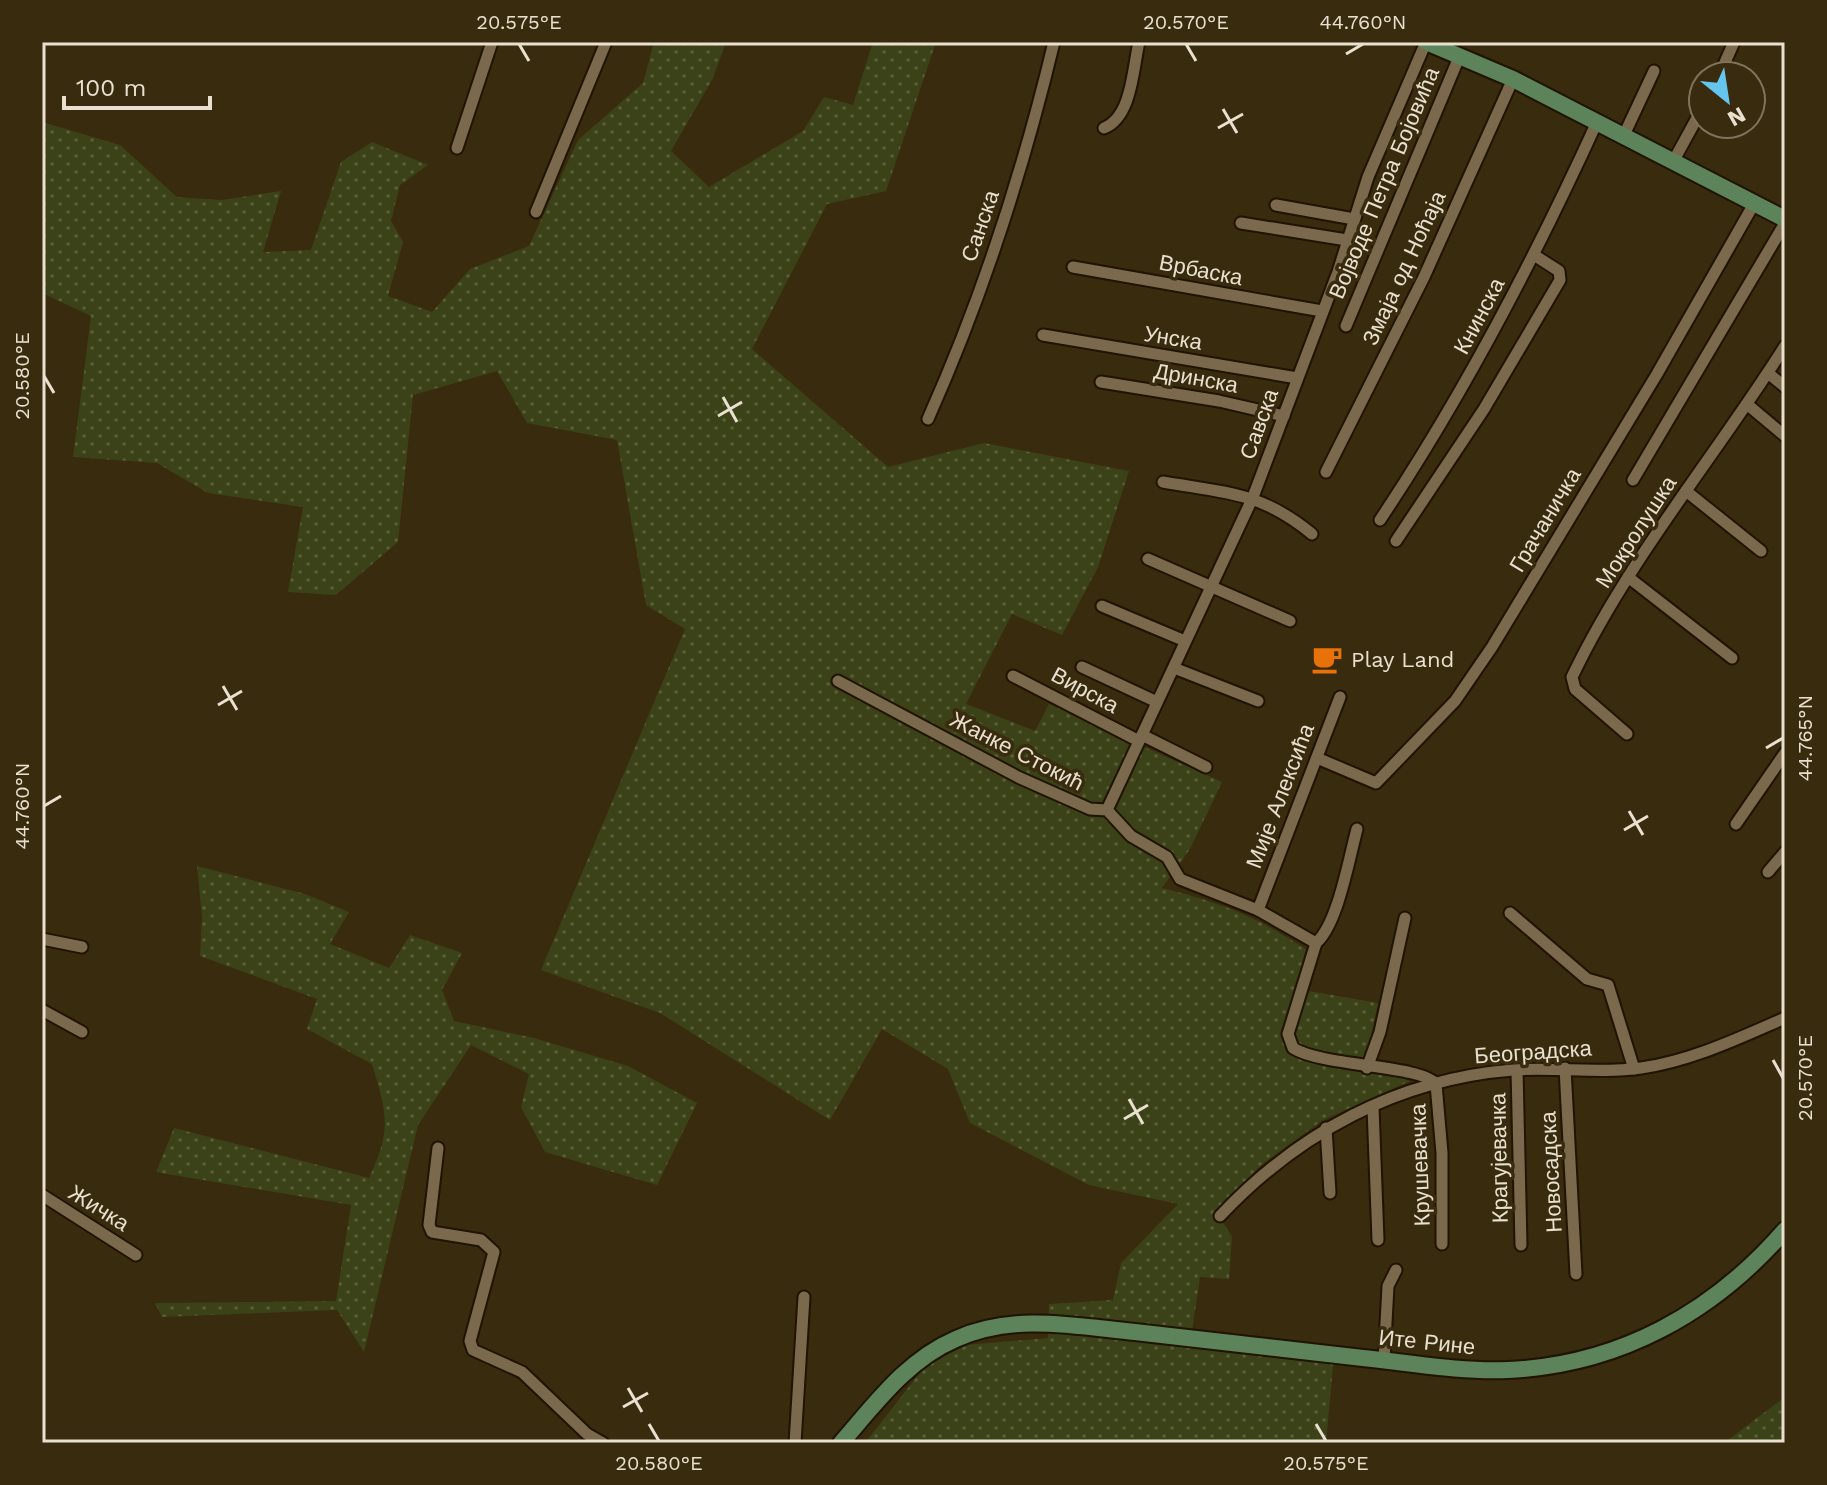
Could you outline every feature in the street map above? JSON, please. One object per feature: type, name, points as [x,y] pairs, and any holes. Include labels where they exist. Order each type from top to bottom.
[{"type":"street","points":[[457,148],[492,42]]},
{"type":"street","points":[[536,212],[606,42]]},
{"type":"street","name":"Санска","points":[[928,419],[964,334],[1006,214],[1054,42]]},
{"type":"street","points":[[1104,128],[1114,124],[1123,114],[1139,42]]},
{"type":"street","points":[[1426,42],[1513,79],[1755,202],[1785,221],[1633,480]]},
{"type":"street","name":"Савска","points":[[1107,810],[1253,497],[1354,219],[1426,42]]},
{"type":"street","name":"Војводе Петра Бојовића","points":[[1346,326],[1460,55]]},
{"type":"street","points":[[1624,135],[1654,71]]},
{"type":"street","name":"Змаја од Ноћаја","points":[[1326,472],[1424,277],[1513,79]]},
{"type":"street","name":"Книнска","points":[[1380,520],[1439,431],[1534,255],[1597,122]]},
{"type":"street","points":[[1674,160],[1687,136]]},
{"type":"street","name":"Грачаничка","points":[[1317,758],[1376,783],[1455,701],[1558,538],[1755,202]]},
{"type":"street","points":[[1276,205],[1354,219]]},
{"type":"street","points":[[1241,223],[1347,240]]},
{"type":"street","points":[[1396,541],[1492,396],[1560,280],[1559,271],[1534,255]]},
{"type":"street","name":"Врбаска","points":[[1073,267],[1322,311]]},
{"type":"street","name":"Унска","points":[[1043,335],[1297,378]]},
{"type":"street","name":"Мокролушка","points":[[1627,734],[1572,683],[1628,577],[1748,405],[1785,346]]},
{"type":"street","points":[[1768,373],[1785,387]]},
{"type":"street","name":"Дринска","points":[[1101,382],[1219,401],[1284,416]]},
{"type":"street","points":[[1748,405],[1785,436]]},
{"type":"street","points":[[1163,482],[1253,497],[1283,511],[1312,534]]},
{"type":"street","points":[[1686,491],[1761,551]]},
{"type":"street","points":[[1148,559],[1290,621]]},
{"type":"street","points":[[1628,577],[1732,658]]},
{"type":"street","points":[[1102,606],[1185,641]]},
{"type":"street","points":[[1082,667],[1157,702]]},
{"type":"street","points":[[1174,668],[1258,701]]},
{"type":"street","name":"Вирска","points":[[1013,676],[1206,767]]},
{"type":"street","name":"Жанке Стокић","points":[[838,681],[1018,777],[1090,809],[1107,810]]},
{"type":"street","name":"Мије Алексића","points":[[1258,910],[1340,697]]},
{"type":"street","points":[[1736,824],[1785,753]]},
{"type":"street","points":[[1107,810],[1131,836],[1167,857],[1180,879],[1258,910],[1316,943]]},
{"type":"street","points":[[1357,829],[1337,901],[1322,938],[1316,943],[1288,1034],[1289,1043],[1300,1052],[1367,1068],[1410,1072],[1427,1076],[1436,1084]]},
{"type":"street","points":[[1768,872],[1785,852]]},
{"type":"street","points":[[1510,913],[1587,979],[1608,985],[1634,1069]]},
{"type":"street","points":[[1367,1068],[1380,1032],[1405,918]]},
{"type":"street","points":[[42,939],[82,947]]},
{"type":"street","points":[[42,1010],[82,1032]]},
{"type":"street","name":"Београдска","points":[[1220,1216],[1266,1169],[1326,1128],[1436,1084],[1517,1070],[1634,1069],[1682,1059],[1785,1018]]},
{"type":"street","name":"Новосадска","points":[[1565,1068],[1576,1274]]},
{"type":"street","name":"Крагујевачка","points":[[1517,1070],[1521,1245]]},
{"type":"street","name":"Крушевачка","points":[[1436,1084],[1442,1153],[1442,1244]]},
{"type":"street","points":[[1373,1107],[1378,1240]]},
{"type":"street","points":[[1326,1128],[1330,1193]]},
{"type":"street","points":[[438,1148],[429,1225],[432,1232],[481,1240],[494,1252],[470,1341],[473,1350],[522,1372],[587,1434],[603,1443]]},
{"type":"street","name":"Жичка","points":[[42,1195],[136,1255]]},
{"type":"street","name":"Ите Рине","points":[[841,1443],[900,1376],[929,1353],[966,1335],[1023,1323],[1384,1360],[1509,1370],[1551,1366],[1618,1349],[1669,1327],[1713,1300],[1754,1265],[1785,1230]]},
{"type":"street","points":[[1384,1360],[1388,1286],[1396,1270]]},
{"type":"street","points":[[795,1443],[804,1297]]},
{"type":"green space","points":[[654,42],[726,42],[713,78],[671,151],[709,187],[803,131],[824,97],[853,105],[873,42],[936,42],[886,191],[827,204],[752,349],[888,467],[984,443],[1129,471],[1098,567],[1062,635],[1012,614],[966,704],[1035,731],[1049,704],[1222,782],[1190,849],[1162,888],[1238,912],[1307,950],[1303,990],[1378,1003],[1365,1064],[1410,1081],[1323,1120],[1261,1165],[1216,1211],[1232,1237],[1229,1279],[1200,1277],[1191,1338],[1334,1355],[1326,1443],[865,1443],[940,1347],[1048,1338],[1049,1304],[1113,1300],[1121,1263],[1178,1204],[1089,1185],[970,1123],[948,1069],[882,1029],[830,1120],[660,1013],[541,970],[685,629],[646,605],[617,440],[527,423],[497,371],[413,395],[398,542],[336,595],[288,592],[303,507],[208,493],[157,463],[73,457],[91,316],[42,293],[42,122],[120,145],[177,197],[222,200],[281,191],[263,252],[311,250],[341,162],[372,142],[428,165],[400,185],[391,221],[403,242],[388,296],[432,312],[470,269],[529,246],[578,140],[643,83]]},
{"type":"green space","points":[[197,866],[305,894],[349,912],[330,944],[389,968],[410,935],[462,953],[442,990],[454,1021],[534,1038],[628,1066],[697,1103],[657,1185],[545,1152],[521,1107],[529,1074],[471,1045],[418,1125],[364,1352],[337,1310],[162,1317],[155,1303],[336,1301],[351,1205],[156,1172],[174,1128],[369,1178],[384,1134],[384,1109],[372,1064],[307,1029],[317,999],[200,956],[202,917]]},
{"type":"green space","points":[[1785,1397],[1785,1443],[1724,1443]]},
{"type":"place","name":"Play Land","points":[[1327,659]]}]
